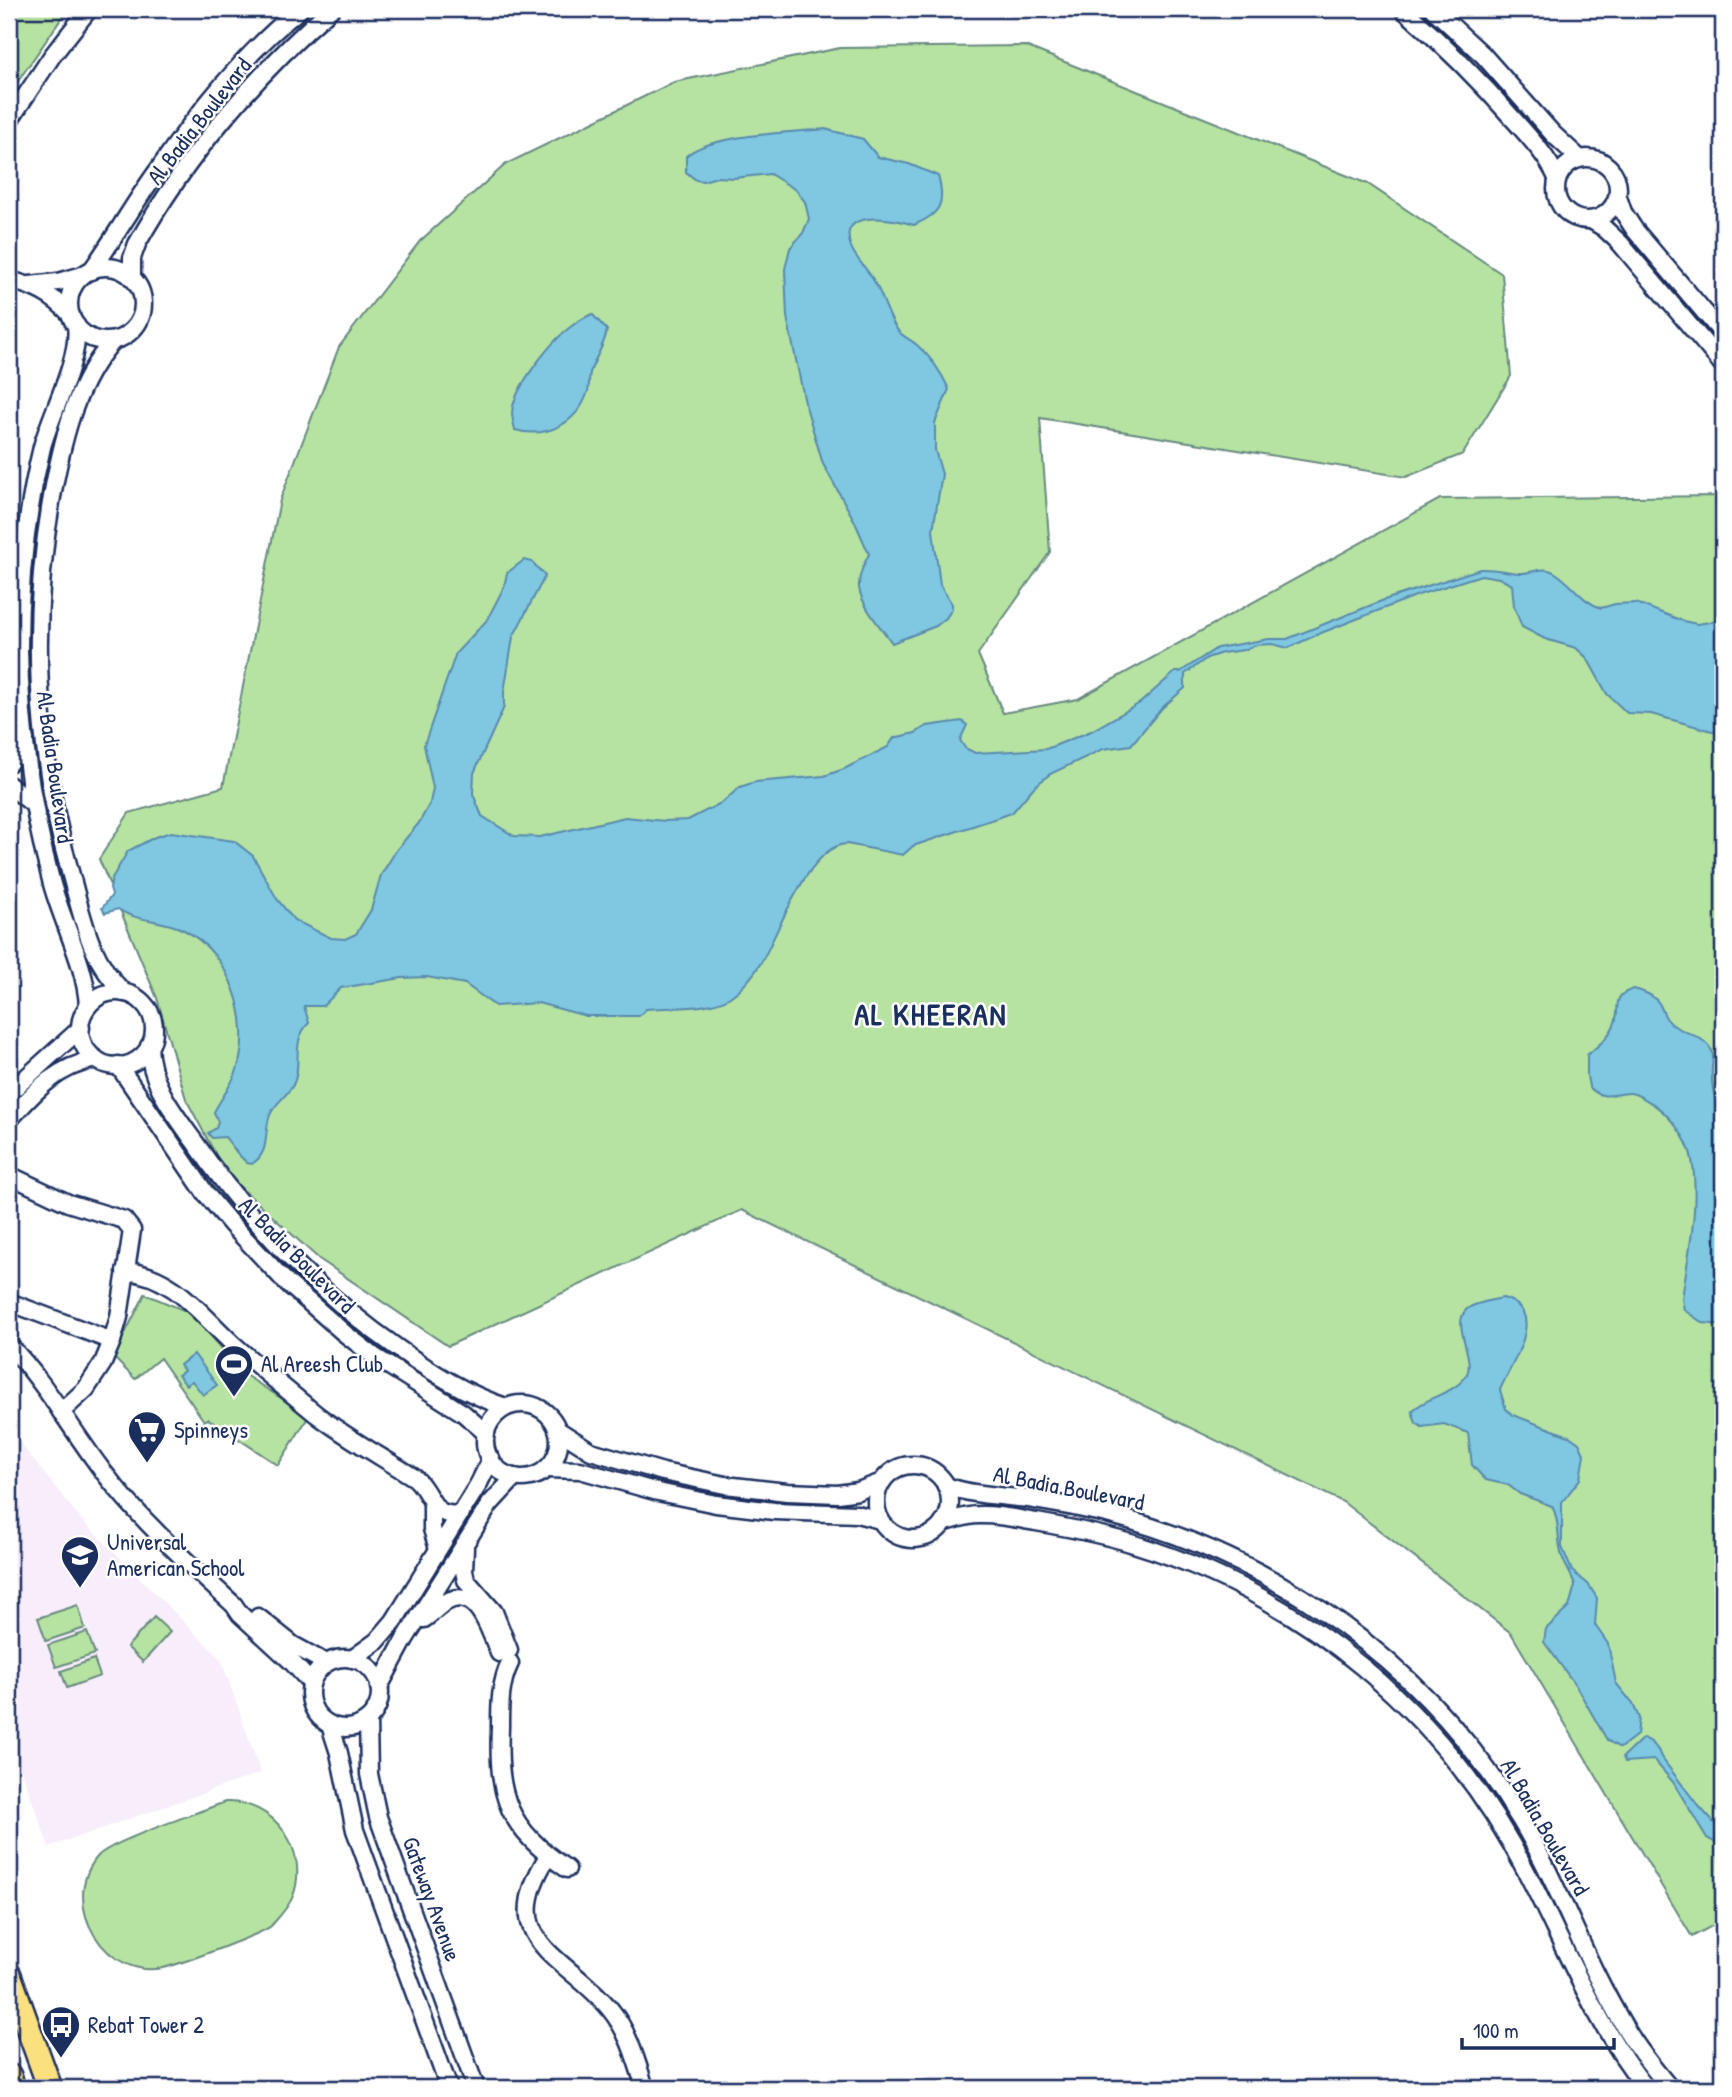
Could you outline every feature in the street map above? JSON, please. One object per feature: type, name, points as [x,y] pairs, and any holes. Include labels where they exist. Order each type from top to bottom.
[{"type":"highway","points":[[9,1976],[50,2088]]},
{"type":"highway","points":[[9,2076],[13,2088]]},
{"type":"street","points":[[9,121],[52,56],[89,9]]},
{"type":"street","name":"Al Badia Boulevard","points":[[132,278],[132,258],[137,244],[194,157],[283,54],[331,9]]},
{"type":"street","points":[[1403,9],[1434,36],[1497,100],[1542,151],[1558,178]]},
{"type":"street","points":[[1433,9],[1483,55],[1553,134],[1579,158]]},
{"type":"street","name":"Al Badia Boulevard","points":[[87,273],[194,120],[233,73],[293,13]]},
{"type":"street","points":[[1723,334],[1634,229],[1623,212],[1612,169],[1599,160],[1579,158],[1566,165],[1558,178],[1556,191],[1564,210],[1574,218],[1591,220],[1620,243],[1723,365]]},
{"type":"street","points":[[1591,220],[1608,213],[1618,197]]},
{"type":"street","points":[[108,268],[117,269],[132,278],[142,294],[143,311],[129,334],[113,341],[105,341],[88,337],[52,298],[17,285],[58,282],[108,268]]},
{"type":"street","points":[[73,320],[71,293],[87,273]]},
{"type":"street","name":"Al Badia Boulevard","points":[[73,320],[76,346],[42,449],[24,548],[19,647],[25,740],[34,805],[53,888],[86,983],[88,1006]]},
{"type":"street","name":"Al Badia Boulevard","points":[[113,341],[91,369],[64,436],[42,570],[39,677],[48,772],[65,854],[96,956],[107,975],[124,992]]},
{"type":"street","points":[[9,763],[25,740]]},
{"type":"street","points":[[9,785],[34,805]]},
{"type":"street","points":[[9,1120],[34,1093],[60,1071],[73,1064],[96,1059],[118,1065],[139,1058],[149,1046],[154,1032],[149,1010],[138,999],[124,992],[108,993],[88,1006],[81,1028],[83,1042],[96,1059]]},
{"type":"street","points":[[9,1093],[81,1028]]},
{"type":"street","name":"Al Badia Boulevard","points":[[149,1046],[153,1076],[181,1123],[243,1207],[298,1266],[359,1320],[425,1367],[466,1392],[506,1408]]},
{"type":"street","name":"Al Badia Boulevard","points":[[118,1065],[206,1194],[248,1244],[285,1282],[344,1333],[408,1379],[463,1413],[486,1433]]},
{"type":"street","points":[[9,1175],[58,1199],[128,1222],[133,1234],[112,1342],[103,1363],[84,1390],[59,1409]]},
{"type":"street","points":[[125,1271],[143,1273],[180,1292],[238,1348],[335,1429],[415,1478],[442,1513],[460,1514]]},
{"type":"street","points":[[123,1290],[141,1282],[159,1280]]},
{"type":"street","points":[[9,1302],[112,1342]]},
{"type":"street","points":[[9,1345],[134,1508],[311,1683]]},
{"type":"street","points":[[558,1430],[559,1447],[556,1456],[546,1469],[531,1477],[515,1477],[501,1471],[491,1460],[486,1445],[490,1422],[506,1408],[518,1404],[535,1406],[549,1415],[558,1430],[577,1445],[591,1451],[663,1472],[725,1485],[838,1494],[858,1491],[882,1482],[899,1468],[916,1466],[933,1472],[946,1486],[949,1501],[947,1517],[931,1534],[908,1538],[891,1532],[880,1520],[876,1503],[882,1482]]},
{"type":"street","points":[[352,1659],[373,1645],[386,1631],[482,1479],[491,1460]]},
{"type":"street","points":[[546,1469],[580,1470],[658,1492],[716,1504],[774,1511],[857,1514],[880,1520]]},
{"type":"street","points":[[379,1688],[490,1504],[515,1477]]},
{"type":"street","name":"Al Badia Boulevard","points":[[946,1486],[971,1493],[1031,1500],[1130,1520],[1206,1547],[1276,1582],[1329,1614],[1376,1650],[1431,1702],[1486,1768],[1522,1822],[1547,1867],[1622,2022],[1642,2054],[1670,2088]]},
{"type":"street","points":[[432,1502],[432,1529],[438,1549]]},
{"type":"street","name":"Al Badia Boulevard","points":[[943,1523],[983,1515],[1075,1529],[1149,1548],[1219,1576],[1277,1606],[1348,1655],[1404,1704],[1447,1751],[1503,1828],[1599,2017],[1646,2088]]},
{"type":"street","points":[[465,1545],[466,1580],[492,1608],[504,1656],[498,1679],[501,1691],[498,1760],[503,1792],[519,1825],[548,1856],[567,1870]]},
{"type":"street","points":[[1219,1576],[1239,1576],[1264,1588],[1276,1582]]},
{"type":"street","points":[[416,1623],[442,1604],[453,1599],[464,1599],[479,1609],[504,1656]]},
{"type":"street","points":[[234,1605],[248,1610],[293,1645],[326,1663]]},
{"type":"street","points":[[334,1659],[352,1659],[373,1672],[379,1688],[378,1705],[368,1720],[350,1728],[330,1725],[315,1712],[311,1703],[311,1683],[316,1672],[326,1663],[334,1659]]},
{"type":"street","name":"Gateway Avenue","points":[[368,1720],[369,1767],[378,1817],[476,2088]]},
{"type":"street","name":"Gateway Avenue","points":[[330,1725],[339,1753],[355,1830],[449,2088]]},
{"type":"street","points":[[548,1856],[535,1877],[529,1896],[530,1917],[535,1935],[545,1951],[598,1997],[616,2017],[629,2040],[645,2088]]},
{"type":"shaded area","name":"Universal American School","points":[[9,1429],[81,1519],[221,1659],[261,1773],[49,1847],[9,1738]]},
{"type":"green space","points":[[9,9],[68,9],[9,94]]},
{"type":"green space","points":[[1025,46],[1368,184],[1502,274],[1511,376],[1463,454],[1406,477],[1040,418],[1050,552],[978,654],[1003,713],[1078,699],[1440,499],[1723,496],[1723,1920],[1692,1937],[1511,1633],[1343,1502],[742,1210],[448,1346],[319,1259],[226,1174],[186,1099],[157,998],[99,859],[129,813],[223,787],[280,500],[339,347],[420,241],[506,164],[674,82],[840,48]]},
{"type":"green space","name":"Al Areesh Club","points":[[145,1294],[193,1314],[242,1373],[309,1416],[278,1465],[208,1419],[204,1421],[160,1358],[135,1379],[113,1357]]},
{"type":"green space","points":[[78,1605],[85,1628],[46,1641],[38,1618]]},
{"type":"green space","points":[[154,1617],[170,1632],[143,1662],[127,1647]]},
{"type":"green space","points":[[87,1632],[95,1654],[56,1667],[48,1645]]},
{"type":"green space","points":[[94,1659],[100,1676],[67,1688],[61,1671]]},
{"type":"green space","points":[[225,1802],[259,1809],[284,1831],[292,1846],[297,1879],[293,1896],[283,1912],[265,1930],[167,1967],[145,1969],[125,1963],[108,1952],[95,1936],[86,1916],[83,1896],[87,1875],[98,1856],[138,1835]]},
{"type":"water","points":[[825,129],[863,139],[878,157],[909,164],[938,176],[940,186],[939,207],[923,221],[914,225],[894,220],[869,219],[852,226],[849,235],[853,252],[872,278],[895,327],[927,355],[949,389],[935,423],[935,450],[942,474],[933,530],[940,585],[952,604],[952,609],[936,626],[892,643],[868,610],[861,595],[859,579],[869,554],[854,520],[823,464],[805,403],[787,317],[785,269],[790,248],[803,233],[809,219],[805,202],[796,190],[770,174],[717,177],[703,181],[696,180],[686,172],[686,156],[713,143],[751,136]]},
{"type":"water","points":[[592,314],[607,330],[590,372],[588,391],[577,412],[560,426],[550,430],[515,430],[512,413],[514,403],[526,378],[545,352],[565,332]]},
{"type":"water","points":[[524,560],[532,562],[545,576],[513,637],[504,707],[474,773],[473,794],[482,816],[514,836],[540,837],[625,817],[688,820],[723,802],[740,787],[755,782],[824,776],[888,747],[894,738],[915,733],[927,726],[962,721],[967,725],[960,740],[965,748],[975,753],[1046,749],[1091,731],[1140,703],[1175,672],[1180,672],[1217,648],[1269,639],[1287,639],[1384,600],[1480,569],[1519,573],[1552,571],[1589,602],[1601,608],[1636,603],[1697,624],[1723,620],[1723,734],[1651,714],[1627,713],[1607,694],[1587,658],[1576,648],[1545,639],[1522,627],[1514,606],[1512,585],[1499,578],[1481,575],[1418,595],[1288,648],[1272,644],[1256,645],[1207,658],[1185,674],[1185,688],[1162,708],[1131,745],[1103,749],[1050,774],[1033,788],[1012,813],[913,846],[903,855],[847,844],[833,848],[820,858],[808,874],[762,961],[748,981],[722,1001],[701,1006],[646,1009],[639,1016],[586,1016],[538,1003],[495,1006],[465,984],[427,977],[402,978],[341,988],[323,1006],[304,1006],[309,1023],[303,1030],[298,1046],[296,1078],[270,1115],[262,1154],[252,1164],[247,1163],[225,1137],[212,1138],[208,1133],[216,1128],[218,1122],[214,1112],[235,1076],[241,1051],[240,1010],[226,972],[200,941],[184,930],[133,916],[118,909],[105,913],[102,908],[112,895],[112,878],[128,851],[171,832],[234,841],[253,856],[277,899],[294,920],[331,938],[345,939],[356,934],[371,910],[381,875],[397,849],[419,823],[430,803],[433,788],[424,745],[456,653],[487,620],[504,587],[507,573]]},
{"type":"water","points":[[1634,989],[1653,997],[1669,1022],[1701,1039],[1713,1053],[1713,1092],[1723,1113],[1723,1330],[1721,1325],[1703,1323],[1684,1310],[1682,1299],[1695,1194],[1692,1160],[1687,1143],[1669,1119],[1641,1097],[1631,1093],[1603,1095],[1589,1087],[1587,1055],[1612,1030],[1621,995]]},
{"type":"water","points":[[1503,1298],[1517,1305],[1524,1314],[1526,1326],[1518,1352],[1500,1390],[1506,1409],[1513,1415],[1569,1436],[1579,1443],[1584,1454],[1580,1479],[1562,1502],[1562,1547],[1572,1571],[1588,1584],[1597,1598],[1595,1625],[1608,1644],[1616,1683],[1633,1704],[1639,1718],[1637,1735],[1620,1748],[1607,1740],[1576,1686],[1544,1642],[1546,1629],[1569,1607],[1575,1585],[1561,1553],[1552,1506],[1520,1494],[1508,1485],[1486,1480],[1472,1465],[1468,1433],[1444,1424],[1422,1427],[1416,1423],[1412,1411],[1455,1387],[1466,1376],[1469,1368],[1461,1328],[1464,1312],[1472,1306]]},
{"type":"water","points":[[194,1354],[217,1385],[203,1395],[192,1381],[186,1385],[178,1375],[184,1371],[180,1365]]},
{"type":"water","points":[[1643,1738],[1654,1745],[1697,1804],[1723,1833],[1723,1869],[1719,1863],[1718,1844],[1707,1838],[1673,1782],[1654,1760],[1625,1762],[1623,1757]]},
{"type":"place","name":"Al Areesh Club","points":[[234,1398]]},
{"type":"place","name":"Spinneys","points":[[147,1464]]},
{"type":"place","name":"Universal American School","points":[[80,1589]]},
{"type":"place","name":"Rebat Tower 2","points":[[61,2059]]},
{"type":"district","name":"AL KHEERAN","points":[[931,1015]]}]
